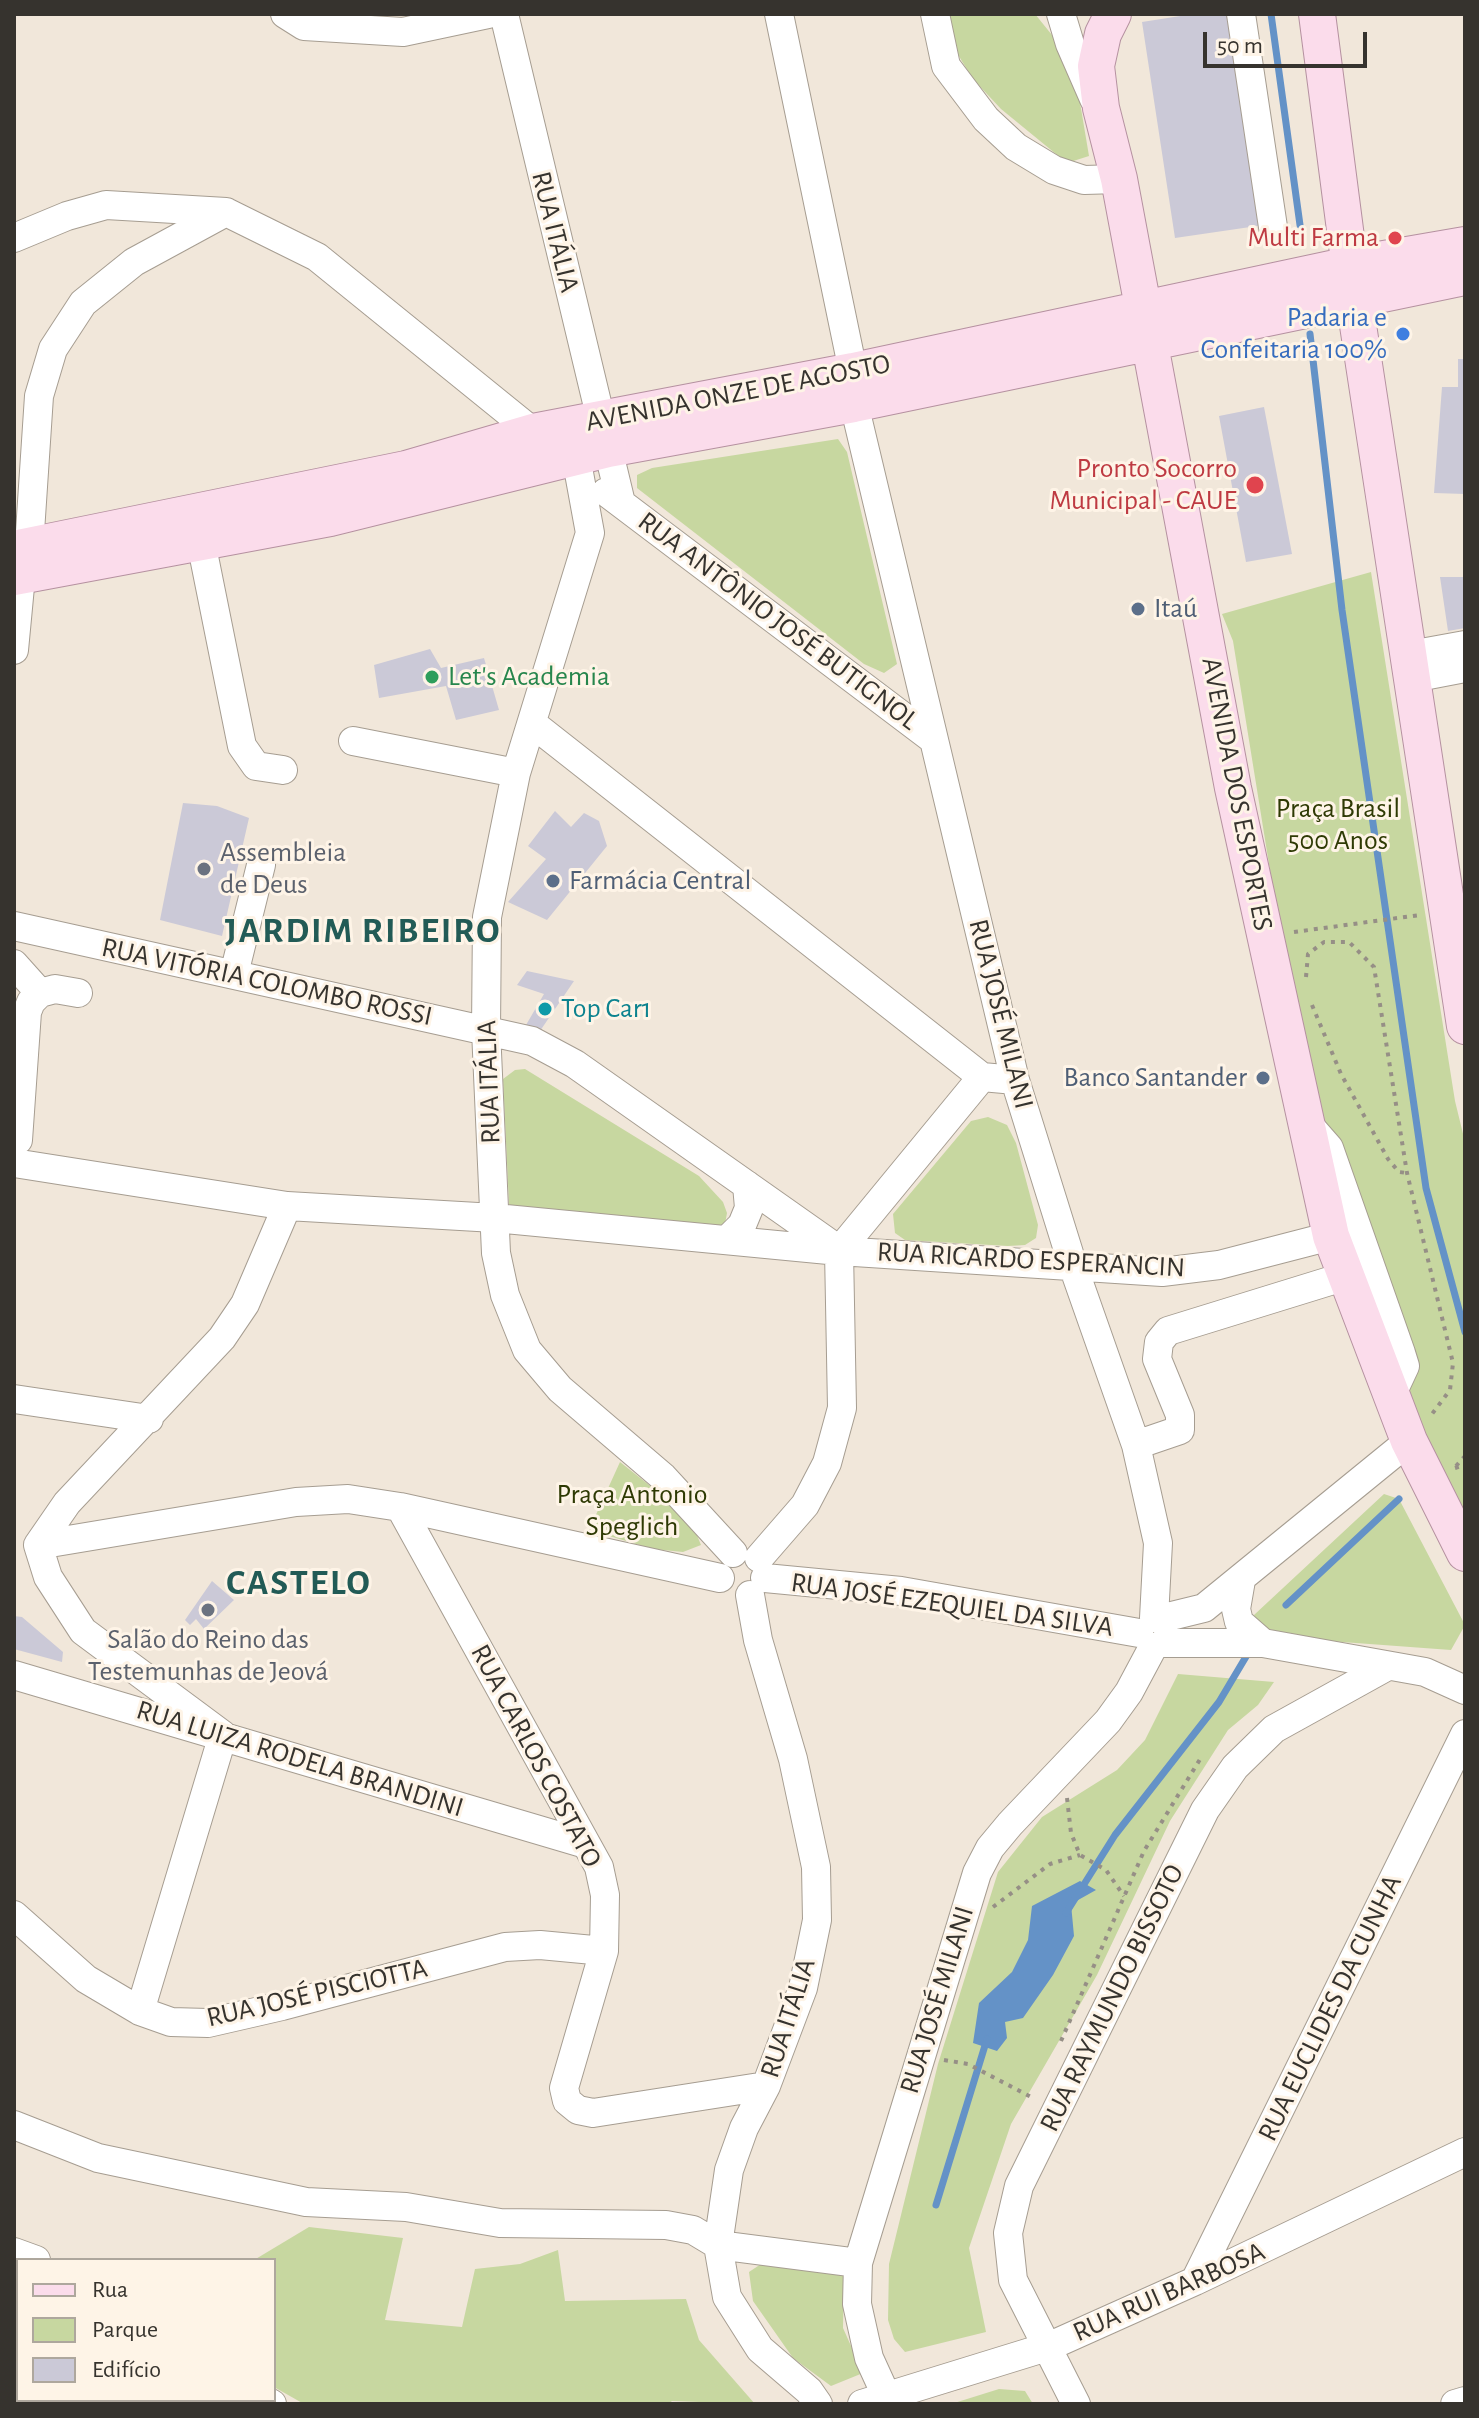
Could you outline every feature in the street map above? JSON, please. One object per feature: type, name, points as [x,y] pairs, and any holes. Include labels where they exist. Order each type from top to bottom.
[{"type":"main road","name":"AVENIDA DOS ESPORTES","points":[[1113,14],[1103,34],[1096,66],[1101,108],[1119,179],[1265,936],[1331,1236],[1409,1441],[1461,1542]]},
{"type":"main road","points":[[1317,14],[1352,282],[1465,1026]]},
{"type":"main road","name":"AVENIDA ONZE DE AGOSTO","points":[[19,562],[406,469],[533,432],[605,434],[853,388],[1352,282],[1465,245]]},
{"type":"main road","name":"AVENIDA ONZE DE AGOSTO","points":[[1352,282],[1465,277]]},
{"type":"main road","name":"AVENIDA ONZE DE AGOSTO","points":[[19,562],[201,542],[330,518],[571,466],[605,434]]},
{"type":"street","points":[[285,14],[304,26],[403,32],[488,14]]},
{"type":"street","name":"RUA ITÁLIA","points":[[504,14],[621,503]]},
{"type":"street","name":"RUA JOSÉ MILANI","points":[[779,14],[853,388],[1015,1080],[1073,1266],[1136,1445],[1158,1543],[1153,1632],[1129,1692],[990,1848],[977,1873],[858,2263],[857,2304],[879,2401]]},
{"type":"street","points":[[935,14],[946,66],[986,119],[1016,147],[1054,170],[1084,180],[1119,179]]},
{"type":"street","points":[[1061,14],[1084,79],[1101,108]]},
{"type":"street","points":[[1241,14],[1273,227]]},
{"type":"street","points":[[14,238],[67,216],[106,205],[226,212],[317,257],[533,432]]},
{"type":"street","points":[[14,650],[19,562],[39,396],[53,349],[83,303],[134,262],[226,212]]},
{"type":"street","points":[[571,466],[590,533],[621,503]]},
{"type":"street","name":"RUA ANTÔNIO JOSÉ BUTIGNOL","points":[[571,466],[934,740]]},
{"type":"street","name":"RUA ITÁLIA","points":[[590,533],[516,773],[487,917],[486,1030],[496,1253],[505,1295],[527,1350],[560,1389],[663,1477],[746,1572],[758,1640],[793,1759],[816,1867],[817,1920],[803,1988],[766,2086],[744,2128],[729,2170],[718,2245],[727,2297],[760,2349],[809,2391],[818,2404]]},
{"type":"street","points":[[201,542],[242,746],[256,766],[283,770]]},
{"type":"street","points":[[1412,666],[1465,645]]},
{"type":"street","points":[[1412,666],[1465,668]]},
{"type":"street","points":[[533,724],[982,1077],[1015,1080]]},
{"type":"street","points":[[353,741],[516,773]]},
{"type":"street","points":[[234,974],[261,865]]},
{"type":"street","name":"RUA VITÓRIA COLOMBO ROSSI","points":[[14,926],[532,1041],[575,1064],[839,1251]]},
{"type":"street","points":[[14,964],[40,993]]},
{"type":"street","points":[[16,1152],[27,1012],[40,993],[55,989],[78,993]]},
{"type":"street","points":[[746,1572],[805,1505],[827,1463],[842,1408],[839,1251],[982,1077]]},
{"type":"street","points":[[1305,1120],[1329,1148],[1401,1353],[1405,1366],[1391,1396]]},
{"type":"street","name":"RUA RICARDO ESPERANCIN","points":[[16,1152],[287,1206],[495,1218],[839,1251],[1073,1266],[1176,1270],[1219,1265],[1331,1236]]},
{"type":"street","points":[[727,1240],[742,1225],[749,1208],[747,1185]]},
{"type":"street","points":[[140,2011],[223,1735],[83,1631],[48,1577],[38,1545],[67,1503],[222,1338],[245,1304],[287,1206]]},
{"type":"street","points":[[1136,1445],[1180,1430],[1180,1415],[1157,1359],[1159,1342],[1168,1331],[1346,1276]]},
{"type":"street","points":[[14,1399],[149,1419]]},
{"type":"street","points":[[1153,1632],[1204,1608],[1409,1441]]},
{"type":"street","name":"RUA JOSÉ EZEQUIEL DA SILVA","points":[[38,1545],[296,1502],[348,1499],[746,1572],[901,1591],[1153,1632],[1263,1643],[1425,1672],[1465,1690]]},
{"type":"street","name":"RUA CARLOS COSTATO","points":[[400,1507],[599,1867],[605,1895],[604,1951],[564,2088],[567,2101],[578,2110],[593,2113],[766,2086]]},
{"type":"street","points":[[1241,1580],[1236,1609],[1239,1622],[1263,1643]]},
{"type":"street","name":"RUA RAYMUNDO BISSOTO","points":[[1076,2404],[1050,2346],[1013,2280],[1008,2233],[1019,2186],[1205,1810],[1235,1767],[1274,1729],[1386,1667]]},
{"type":"street","name":"RUA LUIZA RODELA BRANDINI","points":[[14,1675],[586,1844]]},
{"type":"street","name":"RUA EUCLIDES DA CUNHA","points":[[1195,2281],[1465,1734]]},
{"type":"street","name":"RUA JOSÉ PISCIOTTA","points":[[14,1915],[86,1979],[140,2011],[171,2022],[208,2023],[505,1947],[540,1945],[604,1951]]},
{"type":"street","points":[[14,2125],[98,2158],[306,2202],[406,2207],[500,2223],[666,2225],[693,2230],[718,2245],[858,2263]]},
{"type":"street","name":"RUA RUI BARBOSA","points":[[879,2401],[1050,2346],[1195,2281],[1465,2152]]},
{"type":"street","points":[[1455,2404],[1465,2401]]},
{"type":"path","points":[[1265,936],[1428,914]]},
{"type":"path","points":[[1308,990],[1308,954],[1324,942],[1349,942],[1374,967],[1407,1173],[1453,1363],[1450,1390],[1409,1441]]},
{"type":"path","points":[[1311,1000],[1341,1074],[1388,1159],[1399,1172],[1407,1173]]},
{"type":"path","points":[[1455,1468],[1465,1456]]},
{"type":"path","points":[[1054,2055],[1144,1851],[1202,1756]]},
{"type":"path","points":[[1065,1766],[1076,1784],[1068,1795],[1066,1811],[1080,1855],[1106,1870],[1124,1896]]},
{"type":"path","points":[[957,1936],[1050,1864],[1080,1855]]},
{"type":"path","points":[[968,2064],[1035,2099],[1030,2114]]},
{"type":"green space","points":[[944,14],[1035,14],[1073,61],[1089,156],[1067,163],[1001,109],[973,79],[952,45]]},
{"type":"green space","points":[[838,439],[847,452],[897,664],[884,673],[864,664],[637,488],[637,475],[652,468]]},
{"type":"green space","name":"Praça Brasil 500 Anos","points":[[1371,572],[1455,1101],[1465,1142],[1465,1532],[1420,1435],[1309,1112],[1233,641],[1222,614]]},
{"type":"green space","points":[[525,1069],[699,1176],[723,1202],[727,1213],[725,1224],[704,1228],[514,1214],[509,1204],[503,1079],[515,1070]]},
{"type":"green space","points":[[988,1117],[1007,1125],[1016,1143],[1038,1225],[1036,1238],[1025,1245],[1008,1246],[905,1240],[895,1233],[893,1214],[971,1121]]},
{"type":"green space","name":"Praça Antonio Speglich","points":[[620,1462],[663,1496],[694,1528],[701,1545],[683,1552],[653,1549],[589,1530]]},
{"type":"green space","points":[[1384,1494],[1399,1499],[1465,1625],[1451,1650],[1315,1640],[1256,1626],[1254,1615]]},
{"type":"green space","points":[[1178,1674],[1274,1682],[1258,1705],[1228,1730],[1170,1821],[1097,1975],[1011,2124],[969,2248],[986,2332],[905,2352],[894,2339],[888,2320],[889,2264],[938,2064],[998,1872],[1042,1817],[1117,1770],[1145,1740]]},
{"type":"green space","points":[[309,2227],[403,2238],[385,2320],[462,2327],[475,2269],[520,2264],[558,2250],[565,2301],[686,2299],[699,2340],[755,2404],[672,2401],[668,2404],[304,2404],[276,2388],[276,2258],[257,2258]]},
{"type":"green space","points":[[767,2260],[844,2271],[843,2328],[863,2373],[831,2386],[793,2358],[753,2301],[749,2272]]},
{"type":"green space","points":[[999,2389],[1025,2391],[1033,2404],[951,2404]]},
{"type":"water","points":[[1080,1881],[1096,1890],[1071,1904],[1074,1936],[1053,1975],[1023,2018],[1005,2022],[1007,2038],[997,2051],[973,2043],[979,2003],[1012,1972],[1028,1940],[1032,1906]]},
{"type":"building","points":[[1193,14],[1232,14],[1264,225],[1175,238],[1142,22]]},
{"type":"building","points":[[1458,359],[1465,359],[1465,494],[1434,493],[1442,387],[1458,387]]},
{"type":"building","name":"Pronto Socorro Municipal - CAUE","points":[[1264,407],[1292,554],[1246,562],[1219,416]]},
{"type":"building","points":[[1440,577],[1465,577],[1465,628],[1448,631]]},
{"type":"building","name":"Let's Academia","points":[[430,649],[441,668],[484,658],[499,710],[456,720],[446,686],[379,698],[374,665]]},
{"type":"building","name":"Assembleia de Deus","points":[[183,803],[217,806],[249,818],[222,936],[160,920]]},
{"type":"building","name":"Farmácia Central","points":[[555,811],[571,827],[584,813],[599,821],[607,846],[547,920],[508,902],[546,859],[528,846]]},
{"type":"building","name":"Top Car1","points":[[527,971],[574,981],[540,1031],[526,1025],[544,994],[517,985]]},
{"type":"building","name":"Salão do Reino das Testemunhas de Jeová","points":[[212,1581],[234,1600],[204,1629],[196,1619],[190,1625],[185,1620]]},
{"type":"building","points":[[14,1616],[22,1617],[63,1652],[62,1662],[14,1649]]},
{"type":"waterway","points":[[1271,14],[1300,225]]},
{"type":"waterway","points":[[1310,334],[1342,610],[1426,1188],[1465,1332]]},
{"type":"waterway","points":[[1286,1605],[1399,1499]]},
{"type":"waterway","points":[[1066,1913],[1115,1835],[1219,1702],[1247,1655]]},
{"type":"waterway","points":[[936,2205],[987,2039]]},
{"type":"place","name":"Multi Farma","points":[[1395,238]]},
{"type":"place","name":"Padaria e Confeitaria 100%","points":[[1403,334]]},
{"type":"place","name":"Pronto Socorro Municipal - CAUE","points":[[1255,485]]},
{"type":"place","name":"Itaú","points":[[1138,609]]},
{"type":"place","name":"Let's Academia","points":[[432,677]]},
{"type":"place","name":"Assembleia de Deus","points":[[204,869]]},
{"type":"place","name":"Farmácia Central","points":[[553,881]]},
{"type":"place","name":"Top Car1","points":[[545,1009]]},
{"type":"place","name":"Banco Santander","points":[[1263,1078]]},
{"type":"place","name":"Salão do Reino das Testemunhas de Jeová","points":[[208,1610]]},
{"type":"district","name":"JARDIM RIBEIRO","points":[[363,931]]},
{"type":"district","name":"CASTELO","points":[[299,1583]]}]
